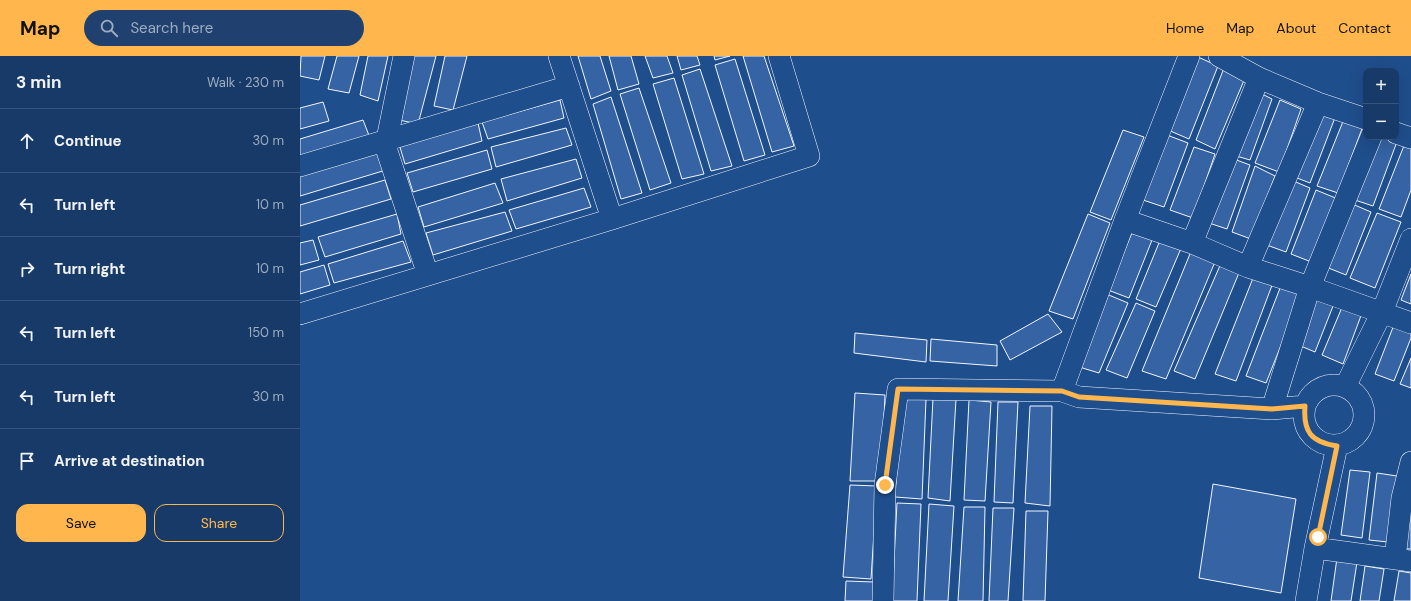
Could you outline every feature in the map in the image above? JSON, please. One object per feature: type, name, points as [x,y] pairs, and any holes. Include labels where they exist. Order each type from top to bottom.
[{"type":"street","points":[[404,56],[387,139],[387,151],[428,275]]},
{"type":"street","points":[[559,56],[612,219]]},
{"type":"street","points":[[300,314],[612,219],[809,156],[780,56]]},
{"type":"street","points":[[1062,391],[1125,220],[1189,56]]},
{"type":"street","points":[[1219,56],[1259,78],[1318,103],[1363,118]]},
{"type":"street","points":[[1192,243],[1259,78]]},
{"type":"street","points":[[300,166],[569,86]]},
{"type":"street","points":[[1248,267],[1318,103]]},
{"type":"street","points":[[1399,134],[1411,138]]},
{"type":"street","points":[[1272,409],[1300,315],[1310,287],[1370,140]]},
{"type":"street","points":[[1125,220],[1192,243],[1248,267],[1310,287],[1411,323]]},
{"type":"street","points":[[1345,387],[1382,312],[1411,239]]},
{"type":"street","points":[[1333,385],[1345,387],[1355,393],[1362,402],[1364,414],[1363,425],[1357,435],[1348,442],[1337,446],[1322,444],[1310,435],[1304,421],[1305,406],[1311,396],[1321,388],[1333,385]]},
{"type":"street","points":[[883,601],[885,485],[898,389],[1062,391],[1079,397],[1272,409],[1305,406]]},
{"type":"street","points":[[1306,601],[1315,548],[1337,446]]},
{"type":"street","points":[[1315,548],[1403,560],[1402,498],[1411,462]]},
{"type":"building","points":[[301,56],[325,56],[319,80],[300,76]]},
{"type":"building","points":[[337,56],[359,56],[349,93],[328,89]]},
{"type":"building","points":[[368,56],[388,56],[378,101],[360,95]]},
{"type":"building","points":[[414,56],[436,56],[418,124],[399,120]]},
{"type":"building","points":[[445,56],[467,56],[453,110],[434,106]]},
{"type":"building","points":[[578,56],[600,56],[611,91],[591,99]]},
{"type":"building","points":[[609,56],[631,56],[639,84],[618,90]]},
{"type":"building","points":[[645,56],[667,56],[673,73],[653,78]]},
{"type":"building","points":[[677,56],[697,56],[700,65],[681,70]]},
{"type":"building","points":[[714,56],[730,56],[715,60]]},
{"type":"building","points":[[743,56],[764,56],[794,146],[772,152]]},
{"type":"building","points":[[1198,57],[1218,66],[1189,139],[1168,130]]},
{"type":"building","points":[[735,59],[765,155],[744,161],[715,65]]},
{"type":"building","points":[[1224,68],[1245,78],[1215,149],[1196,140]]},
{"type":"building","points":[[700,69],[732,166],[711,171],[682,75]]},
{"type":"building","points":[[674,78],[704,174],[682,179],[653,84]]},
{"type":"building","points":[[639,88],[671,183],[650,190],[620,94]]},
{"type":"building","points":[[1258,92],[1272,99],[1250,160],[1233,155]]},
{"type":"building","points":[[611,97],[642,193],[621,199],[593,104]]},
{"type":"building","points":[[560,100],[564,118],[488,139],[482,122]]},
{"type":"building","points":[[1280,100],[1301,109],[1279,172],[1255,163]]},
{"type":"building","points":[[323,102],[329,121],[300,129],[300,108]]},
{"type":"building","points":[[1319,109],[1336,115],[1310,183],[1292,176]]},
{"type":"building","points":[[1344,119],[1363,126],[1338,193],[1317,186]]},
{"type":"building","points":[[363,120],[370,138],[300,159],[300,139]]},
{"type":"building","points":[[478,123],[482,141],[405,164],[399,144]]},
{"type":"building","points":[[566,128],[572,145],[496,167],[491,147]]},
{"type":"building","points":[[1123,130],[1144,137],[1111,220],[1090,212]]},
{"type":"building","points":[[1167,135],[1188,143],[1164,207],[1143,200]]},
{"type":"building","points":[[1376,140],[1398,140],[1373,206],[1352,199]]},
{"type":"building","points":[[1405,143],[1411,145],[1411,190],[1401,217],[1379,209]]},
{"type":"building","points":[[1194,147],[1215,154],[1193,218],[1170,210]]},
{"type":"building","points":[[487,150],[492,169],[413,192],[407,173]]},
{"type":"building","points":[[378,152],[386,170],[300,196],[300,176]]},
{"type":"building","points":[[1231,158],[1250,165],[1227,229],[1206,222]]},
{"type":"building","points":[[576,159],[582,178],[507,201],[501,179]]},
{"type":"building","points":[[1255,166],[1275,176],[1251,239],[1232,232]]},
{"type":"building","points":[[385,180],[391,199],[300,226],[300,205]]},
{"type":"building","points":[[1291,180],[1310,188],[1286,252],[1264,244]]},
{"type":"building","points":[[495,183],[503,203],[424,227],[418,207]]},
{"type":"building","points":[[584,188],[591,207],[516,229],[509,210]]},
{"type":"building","points":[[1316,190],[1338,199],[1314,263],[1291,254]]},
{"type":"building","points":[[1350,203],[1371,212],[1346,275],[1326,267]]},
{"type":"building","points":[[505,212],[512,231],[433,255],[426,233]]},
{"type":"building","points":[[1377,213],[1401,222],[1375,288],[1350,278]]},
{"type":"building","points":[[397,214],[401,234],[325,257],[318,237]]},
{"type":"building","points":[[1088,214],[1110,223],[1073,319],[1049,311]]},
{"type":"building","points":[[1134,228],[1154,235],[1129,298],[1108,290]]},
{"type":"building","points":[[1161,238],[1182,246],[1156,307],[1136,299]]},
{"type":"building","points":[[313,240],[319,260],[300,265],[300,243]]},
{"type":"building","points":[[403,241],[411,262],[334,283],[328,264]]},
{"type":"building","points":[[1192,249],[1217,257],[1166,379],[1142,371]]},
{"type":"building","points":[[1222,261],[1241,268],[1195,379],[1174,371]]},
{"type":"building","points":[[324,265],[330,285],[300,294],[300,272]]},
{"type":"building","points":[[1255,273],[1274,280],[1236,381],[1215,374]]},
{"type":"building","points":[[1411,274],[1411,304],[1401,300]]},
{"type":"building","points":[[1282,283],[1303,290],[1266,383],[1246,376]]},
{"type":"building","points":[[1104,293],[1128,303],[1099,373],[1076,366]]},
{"type":"building","points":[[1317,294],[1335,301],[1315,352],[1296,344]]},
{"type":"building","points":[[1136,303],[1155,311],[1127,378],[1106,370]]},
{"type":"building","points":[[1343,305],[1362,313],[1343,364],[1322,355]]},
{"type":"building","points":[[1048,314],[1062,332],[1010,360],[1000,341]]},
{"type":"building","points":[[1395,322],[1411,329],[1411,338],[1394,381],[1375,374]]},
{"type":"building","points":[[855,333],[927,340],[926,362],[854,353]]},
{"type":"building","points":[[931,339],[997,345],[997,366],[930,361]]},
{"type":"building","points":[[1411,358],[1411,388],[1400,384]]},
{"type":"building","points":[[855,393],[885,395],[881,481],[850,481]]},
{"type":"building","points":[[933,398],[956,399],[950,501],[928,498]]},
{"type":"building","points":[[902,399],[926,399],[922,499],[895,497]]},
{"type":"building","points":[[969,400],[991,402],[985,501],[964,500]]},
{"type":"building","points":[[998,402],[1018,402],[1013,503],[994,502]]},
{"type":"building","points":[[1030,406],[1052,406],[1050,506],[1025,503]]},
{"type":"building","points":[[1350,470],[1370,472],[1362,538],[1341,535]]},
{"type":"building","points":[[1377,473],[1397,476],[1388,542],[1369,540]]},
{"type":"building","points":[[1213,484],[1296,499],[1281,593],[1199,578]]},
{"type":"building","points":[[850,485],[877,486],[871,579],[843,577]]},
{"type":"building","points":[[1411,499],[1411,549],[1404,549]]},
{"type":"building","points":[[897,503],[921,504],[917,601],[892,601]]},
{"type":"building","points":[[929,504],[954,506],[948,601],[924,601]]},
{"type":"building","points":[[964,507],[985,507],[983,601],[958,601]]},
{"type":"building","points":[[993,508],[1014,508],[1008,601],[989,601]]},
{"type":"building","points":[[1026,511],[1048,511],[1045,601],[1023,601]]},
{"type":"building","points":[[1337,558],[1357,562],[1351,601],[1331,601]]},
{"type":"building","points":[[1365,566],[1384,569],[1379,601],[1360,601]]},
{"type":"building","points":[[1399,571],[1411,573],[1411,601],[1394,601]]},
{"type":"building","points":[[846,581],[874,582],[873,601],[845,601]]},
{"type":"route","points":[[885,485],[898,389],[1062,391],[1079,397],[1272,409],[1305,406],[1304,421],[1310,435],[1322,444],[1337,446],[1318,537]]}]
